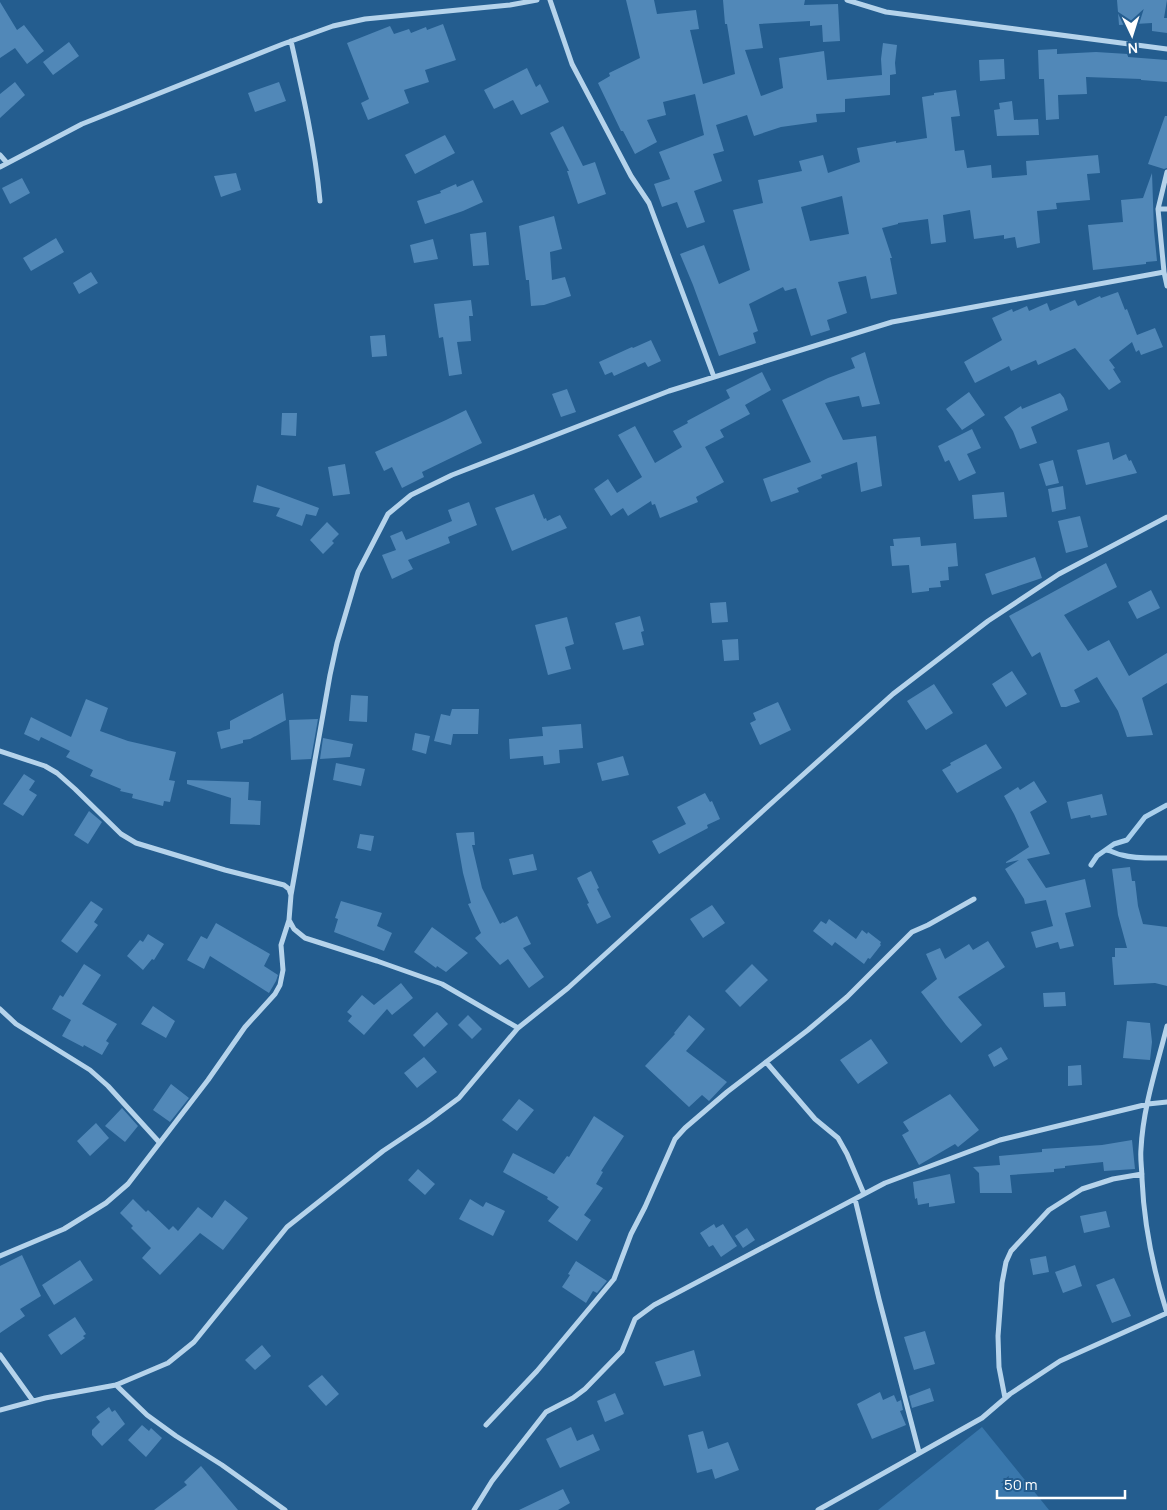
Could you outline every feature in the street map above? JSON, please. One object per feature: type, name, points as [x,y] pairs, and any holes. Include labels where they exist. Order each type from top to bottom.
[{"type":"street","points":[[0,167],[82,124],[333,26],[365,19],[510,5],[538,0]]},
{"type":"street","points":[[550,0],[572,64],[631,176],[649,204],[714,377]]},
{"type":"street","points":[[846,0],[886,12],[1167,49]]},
{"type":"street","points":[[291,41],[309,124],[317,169],[320,201]]},
{"type":"street","points":[[0,155],[7,163]]},
{"type":"street","points":[[1167,172],[1158,209],[1167,286]]},
{"type":"street","points":[[1158,209],[1167,209]]},
{"type":"street","points":[[0,1256],[64,1229],[106,1203],[128,1184],[208,1080],[245,1027],[280,985],[283,970],[281,945],[289,920],[291,896],[337,644],[358,572],[388,514],[411,495],[452,475],[669,391],[892,322],[1164,272]]},
{"type":"street","points":[[0,1410],[116,1385],[168,1363],[194,1342],[287,1227],[383,1151],[459,1098],[518,1028],[568,988],[893,694],[988,621],[1059,574],[1167,518]]},
{"type":"street","points":[[0,751],[45,766],[57,774],[121,834],[136,843],[225,870],[284,885],[289,889],[291,896]]},
{"type":"street","points":[[486,1425],[536,1371],[614,1279],[631,1234],[676,1139],[685,1128],[847,997],[912,932],[974,899]]},
{"type":"street","points":[[289,920],[294,930],[305,938],[442,984],[518,1028]]},
{"type":"street","points":[[0,1009],[16,1024],[90,1070],[108,1086],[159,1142]]},
{"type":"street","points":[[818,1510],[982,1418],[1005,1398],[1060,1361],[1167,1313],[1156,1279],[1148,1235],[1143,1194],[1141,1150],[1148,1104],[1167,1026]]},
{"type":"street","points":[[766,1062],[815,1119],[838,1138],[864,1194]]},
{"type":"street","points":[[474,1510],[492,1482],[546,1412],[573,1398],[585,1389],[622,1351],[635,1319],[654,1305],[885,1183],[1000,1140],[1148,1104],[1167,1102]]},
{"type":"street","points":[[1005,1398],[999,1367],[998,1336],[1002,1283],[1006,1262],[1011,1252],[1049,1210],[1082,1190],[1113,1179],[1142,1174]]},
{"type":"street","points":[[855,1199],[919,1452]]},
{"type":"street","points":[[0,1355],[33,1402]]},
{"type":"street","points":[[116,1385],[147,1415],[176,1436],[222,1464],[285,1510]]},
{"type":"shaded area","points":[[982,1427],[1049,1510],[878,1510]]},
{"type":"building","points":[[626,0],[654,0],[657,14],[696,10],[699,29],[690,30],[703,84],[735,74],[727,24],[725,24],[723,0],[805,0],[804,5],[838,4],[840,41],[823,42],[822,25],[810,26],[810,21],[759,24],[763,48],[745,50],[761,96],[783,88],[779,58],[824,51],[827,80],[882,75],[883,43],[897,45],[896,74],[890,75],[890,95],[845,99],[845,112],[816,114],[817,122],[781,127],[754,136],[747,115],[716,125],[724,151],[713,154],[722,181],[694,191],[705,222],[687,228],[677,202],[662,207],[654,184],[670,179],[659,152],[704,135],[695,94],[663,102],[666,115],[647,120],[657,142],[635,154],[623,131],[621,131],[598,83],[610,76],[609,73],[640,58]]},
{"type":"building","points":[[1117,0],[1167,0],[1164,18],[1167,18],[1167,33],[1152,31],[1152,23],[1119,25]]},
{"type":"building","points":[[0,2],[17,30],[24,25],[44,51],[27,64],[15,48],[0,58]]},
{"type":"building","points":[[443,24],[456,60],[425,70],[429,82],[404,90],[409,103],[368,120],[361,103],[369,99],[347,43],[390,26],[394,34],[409,29],[411,33],[426,27],[427,30]]},
{"type":"building","points":[[69,42],[79,56],[53,75],[43,62]]},
{"type":"building","points":[[1057,49],[1057,54],[1096,52],[1128,54],[1128,57],[1167,60],[1167,82],[1086,77],[1087,94],[1058,95],[1059,119],[1046,120],[1044,79],[1039,79],[1038,50]]},
{"type":"building","points":[[1004,59],[1005,79],[980,81],[979,60]]},
{"type":"building","points":[[527,68],[536,87],[540,84],[549,102],[521,115],[513,100],[494,109],[484,90]]},
{"type":"building","points":[[15,82],[25,95],[0,118],[0,94]]},
{"type":"building","points":[[279,82],[286,101],[255,112],[248,93]]},
{"type":"building","points":[[956,90],[960,116],[951,117],[955,151],[964,150],[967,168],[991,165],[992,178],[1027,175],[1026,161],[1098,155],[1100,173],[1087,174],[1090,200],[1056,203],[1057,209],[1037,211],[1040,243],[1017,248],[1015,237],[1004,239],[1004,235],[974,239],[970,210],[943,215],[946,242],[931,244],[928,219],[898,223],[882,228],[892,258],[890,258],[897,294],[871,299],[866,276],[838,282],[847,313],[827,320],[830,330],[811,336],[796,288],[785,291],[783,287],[749,304],[758,331],[753,333],[756,343],[719,356],[680,254],[704,245],[719,284],[750,270],[733,210],[763,203],[758,180],[802,171],[799,161],[823,155],[828,173],[860,162],[857,148],[927,138],[922,97],[934,95],[934,93]],"holes":[[[842,196],[849,234],[810,241],[801,207]]]},
{"type":"building","points":[[1012,101],[1014,120],[1038,119],[1039,135],[997,136],[994,110],[1000,109],[999,103]]},
{"type":"building","points":[[1165,116],[1167,116],[1167,168],[1164,169],[1148,164]]},
{"type":"building","points":[[563,126],[583,166],[595,162],[606,194],[578,204],[567,171],[569,171],[550,133]]},
{"type":"building","points":[[445,135],[455,153],[415,174],[405,155]]},
{"type":"building","points":[[236,173],[241,190],[221,197],[214,176]]},
{"type":"building","points":[[1152,173],[1157,261],[1093,270],[1088,225],[1123,222],[1121,200],[1143,198]]},
{"type":"building","points":[[22,178],[30,193],[10,204],[2,188]]},
{"type":"building","points":[[473,180],[483,202],[425,224],[417,201],[441,193],[440,191],[456,184],[457,187]]},
{"type":"building","points":[[554,216],[562,249],[550,252],[552,280],[565,277],[571,296],[544,305],[531,306],[529,280],[526,280],[519,226]]},
{"type":"building","points":[[486,232],[489,265],[473,266],[470,234]]},
{"type":"building","points":[[56,238],[64,252],[31,271],[23,258]]},
{"type":"building","points":[[433,239],[438,259],[414,263],[410,245]]},
{"type":"building","points":[[91,272],[98,283],[79,294],[73,283]]},
{"type":"building","points":[[1118,292],[1137,335],[1155,328],[1163,347],[1141,355],[1139,350],[1136,352],[1132,342],[1109,360],[1121,382],[1109,390],[1075,348],[1038,365],[1036,360],[1011,371],[1009,366],[975,383],[964,362],[1002,340],[992,318],[1012,309],[1013,312],[1027,306],[1029,311],[1047,303],[1050,311],[1075,300],[1078,306],[1100,296],[1101,298]]},
{"type":"building","points":[[471,300],[473,316],[469,316],[471,341],[457,342],[462,374],[449,376],[443,337],[439,338],[434,304]]},
{"type":"building","points":[[385,335],[387,356],[372,357],[370,336]]},
{"type":"building","points":[[651,340],[661,361],[648,367],[645,362],[614,376],[612,372],[605,375],[599,362]]},
{"type":"building","points":[[865,352],[880,404],[862,407],[859,396],[825,403],[843,440],[876,436],[882,486],[861,492],[857,462],[821,475],[822,478],[797,488],[799,492],[771,502],[763,479],[811,462],[782,400],[828,378],[855,368],[851,358]]},
{"type":"building","points":[[762,372],[771,390],[745,405],[750,414],[720,430],[724,437],[705,447],[724,482],[696,497],[698,502],[660,518],[655,504],[652,505],[651,501],[628,516],[623,508],[611,516],[594,489],[608,479],[617,493],[642,477],[618,435],[635,426],[655,463],[682,447],[673,431],[688,423],[687,421],[730,398],[726,390]]},
{"type":"building","points":[[567,389],[576,412],[561,417],[552,394]]},
{"type":"building","points":[[969,392],[985,415],[962,430],[946,409]]},
{"type":"building","points":[[1060,393],[1068,410],[1031,427],[1037,443],[1020,449],[1013,431],[1004,417],[1021,406],[1022,409]]},
{"type":"building","points":[[466,410],[482,443],[422,472],[424,477],[402,488],[392,467],[384,471],[375,452]]},
{"type":"building","points":[[282,413],[297,413],[296,436],[281,435]]},
{"type":"building","points":[[972,429],[981,448],[967,454],[976,473],[959,481],[949,460],[945,462],[938,446]]},
{"type":"building","points":[[1109,442],[1113,460],[1126,454],[1137,473],[1086,485],[1077,450]]},
{"type":"building","points":[[1053,460],[1059,483],[1046,486],[1039,464]]},
{"type":"building","points":[[345,464],[350,494],[333,496],[328,467]]},
{"type":"building","points":[[257,485],[319,508],[316,516],[306,514],[302,526],[276,516],[280,508],[253,502]]},
{"type":"building","points":[[1063,486],[1066,509],[1052,512],[1048,489]]},
{"type":"building","points":[[1004,492],[1007,517],[974,519],[972,495]]},
{"type":"building","points":[[534,494],[544,519],[546,518],[547,521],[560,515],[567,528],[512,551],[495,508]]},
{"type":"building","points":[[469,502],[477,525],[448,537],[450,543],[408,560],[413,569],[392,579],[382,555],[396,550],[390,536],[402,531],[406,540],[452,521],[448,510]]},
{"type":"building","points":[[1080,516],[1088,547],[1066,553],[1058,521]]},
{"type":"building","points":[[327,522],[339,534],[332,541],[334,543],[323,554],[310,540]]},
{"type":"building","points":[[920,537],[921,546],[956,543],[958,566],[948,567],[949,580],[940,581],[941,587],[912,593],[909,565],[892,566],[890,546],[894,546],[893,539]]},
{"type":"building","points":[[1035,557],[1042,578],[992,595],[985,574]]},
{"type":"building","points":[[1106,563],[1117,587],[1064,615],[1088,651],[1109,640],[1129,676],[1167,653],[1167,683],[1142,698],[1153,735],[1127,737],[1118,711],[1097,677],[1074,690],[1080,702],[1061,707],[1040,652],[1032,657],[1009,616]]},
{"type":"building","points":[[1151,590],[1160,608],[1137,619],[1128,602]]},
{"type":"building","points":[[726,602],[728,622],[712,623],[710,603]]},
{"type":"building","points":[[640,616],[644,631],[641,632],[644,645],[623,650],[615,623]]},
{"type":"building","points":[[567,617],[574,644],[565,647],[571,669],[548,675],[535,625]]},
{"type":"building","points":[[738,639],[739,660],[724,661],[722,640]]},
{"type":"building","points":[[1012,671],[1027,694],[1006,707],[992,684]]},
{"type":"building","points":[[934,684],[953,713],[926,730],[907,701]]},
{"type":"building","points":[[283,693],[286,720],[250,739],[243,740],[243,743],[221,749],[217,732],[230,729],[230,721]]},
{"type":"building","points":[[351,695],[368,696],[367,722],[349,721]]},
{"type":"building","points":[[86,699],[108,708],[100,731],[128,741],[176,752],[169,780],[175,781],[170,802],[164,801],[163,806],[132,798],[133,794],[120,791],[121,789],[90,776],[93,770],[66,757],[70,751],[41,737],[39,741],[24,734],[31,717],[71,737]]},
{"type":"building","points":[[778,702],[791,730],[760,745],[750,723],[756,720],[753,713]]},
{"type":"building","points":[[452,709],[479,709],[478,734],[453,734],[451,745],[434,741],[441,714],[450,716]]},
{"type":"building","points":[[318,719],[311,759],[291,760],[289,720]]},
{"type":"building","points":[[581,724],[583,748],[559,750],[560,763],[544,765],[543,756],[510,759],[509,739],[543,736],[542,727]]},
{"type":"building","points":[[415,733],[430,736],[426,754],[412,750]]},
{"type":"building","points":[[323,738],[353,744],[350,757],[320,759]]},
{"type":"building","points":[[986,744],[1002,768],[957,793],[942,770],[951,765],[950,763]]},
{"type":"building","points":[[623,756],[629,775],[602,781],[597,763]]},
{"type":"building","points":[[336,763],[365,769],[361,786],[333,780]]},
{"type":"building","points":[[24,774],[35,781],[29,790],[37,795],[23,816],[3,804]]},
{"type":"building","points":[[187,780],[249,782],[248,800],[261,801],[260,825],[230,824],[231,798],[187,784]]},
{"type":"building","points":[[1034,781],[1047,802],[1030,812],[1050,854],[1027,859],[1046,888],[1085,879],[1091,907],[1065,913],[1074,946],[1060,949],[1058,942],[1036,948],[1031,932],[1053,926],[1046,900],[1025,904],[1024,899],[1005,869],[1019,860],[1006,862],[1029,847],[1004,796],[1018,787],[1020,790]]},
{"type":"building","points":[[705,793],[710,802],[712,801],[720,819],[707,825],[708,828],[659,854],[652,841],[686,824],[677,807]]},
{"type":"building","points":[[1102,794],[1107,815],[1091,818],[1090,815],[1071,819],[1067,802]]},
{"type":"building","points":[[89,811],[102,822],[88,844],[74,835]]},
{"type":"building","points":[[474,832],[475,845],[472,845],[482,888],[500,924],[517,916],[531,944],[523,948],[544,977],[529,988],[508,959],[500,965],[475,938],[481,933],[468,904],[471,903],[463,873],[456,833]]},
{"type":"building","points":[[360,834],[374,836],[371,851],[357,848]]},
{"type":"building","points":[[533,854],[537,870],[513,875],[509,859]]},
{"type":"building","points":[[1130,867],[1132,881],[1135,881],[1138,906],[1143,924],[1167,927],[1167,986],[1155,983],[1114,985],[1112,957],[1115,957],[1115,948],[1127,948],[1118,915],[1112,869]]},
{"type":"building","points":[[591,871],[599,888],[597,889],[611,917],[597,924],[577,878]]},
{"type":"building","points":[[91,901],[103,909],[94,922],[98,925],[77,953],[61,941]]},
{"type":"building","points":[[341,901],[382,913],[377,926],[392,933],[384,951],[334,932],[338,919],[335,918]]},
{"type":"building","points":[[712,905],[725,923],[703,938],[690,919]]},
{"type":"building","points":[[829,919],[856,939],[862,930],[867,934],[868,932],[881,942],[881,945],[864,964],[835,942],[832,946],[813,931],[821,921],[826,924]]},
{"type":"building","points":[[216,923],[270,954],[264,966],[278,975],[269,993],[210,956],[204,969],[187,960],[201,936],[207,939]]},
{"type":"building","points":[[432,927],[468,953],[446,972],[437,966],[436,968],[414,952]]},
{"type":"building","points":[[148,934],[164,944],[154,960],[152,959],[143,970],[127,956],[140,940],[143,942]]},
{"type":"building","points":[[988,941],[1005,967],[958,997],[982,1025],[961,1043],[921,992],[937,979],[926,954],[940,948],[945,959],[969,944],[973,950]]},
{"type":"building","points":[[84,964],[101,975],[82,1004],[117,1024],[106,1041],[109,1043],[102,1055],[62,1036],[71,1020],[52,1009],[60,995],[63,997]]},
{"type":"building","points":[[752,964],[768,980],[740,1007],[725,991]]},
{"type":"building","points":[[401,983],[413,998],[392,1015],[387,1009],[364,1035],[348,1021],[352,1016],[347,1012],[362,995],[374,1005]]},
{"type":"building","points":[[1065,992],[1066,1006],[1044,1007],[1043,993]]},
{"type":"building","points":[[153,1006],[175,1021],[166,1038],[141,1024]]},
{"type":"building","points":[[437,1012],[448,1024],[424,1047],[413,1035]]},
{"type":"building","points":[[468,1015],[482,1029],[472,1039],[458,1025]]},
{"type":"building","points":[[689,1015],[705,1029],[686,1051],[727,1082],[709,1101],[702,1095],[689,1107],[645,1066],[675,1034]]},
{"type":"building","points":[[1127,1021],[1150,1023],[1152,1042],[1150,1060],[1123,1058]]},
{"type":"building","points":[[871,1039],[888,1063],[858,1084],[840,1060]]},
{"type":"building","points":[[1001,1047],[1008,1059],[994,1067],[988,1055]]},
{"type":"building","points":[[424,1057],[437,1072],[417,1088],[404,1073]]},
{"type":"building","points":[[1081,1065],[1082,1085],[1068,1086],[1068,1066]]},
{"type":"building","points":[[171,1084],[189,1098],[170,1122],[153,1110]]},
{"type":"building","points":[[950,1094],[979,1130],[958,1147],[955,1144],[919,1165],[902,1135],[909,1131],[903,1122]]},
{"type":"building","points":[[519,1099],[534,1110],[517,1131],[502,1120]]},
{"type":"building","points":[[122,1108],[138,1126],[125,1142],[105,1126]]},
{"type":"building","points":[[594,1116],[624,1136],[601,1171],[603,1172],[596,1184],[603,1188],[584,1215],[591,1220],[577,1241],[548,1221],[559,1207],[547,1199],[548,1197],[503,1172],[513,1153],[554,1174],[567,1156],[569,1157]]},
{"type":"building","points":[[96,1123],[109,1138],[90,1156],[77,1141]]},
{"type":"building","points":[[1132,1140],[1135,1169],[1104,1171],[1103,1162],[1065,1166],[1065,1168],[1054,1169],[1054,1172],[1010,1175],[1012,1193],[980,1193],[979,1173],[973,1167],[1000,1165],[999,1156],[1042,1152],[1042,1149],[1102,1145]]},
{"type":"building","points":[[418,1169],[435,1184],[425,1195],[408,1180]]},
{"type":"building","points":[[950,1174],[955,1203],[929,1207],[929,1203],[918,1205],[917,1198],[915,1199],[913,1182]]},
{"type":"building","points":[[133,1199],[169,1230],[173,1226],[178,1231],[198,1207],[212,1218],[225,1200],[248,1218],[223,1250],[200,1233],[160,1275],[142,1258],[151,1248],[131,1228],[133,1226],[120,1213]]},
{"type":"building","points":[[470,1199],[483,1207],[486,1202],[505,1211],[493,1236],[459,1219]]},
{"type":"building","points":[[1106,1211],[1110,1227],[1084,1233],[1080,1216]]},
{"type":"building","points":[[714,1224],[716,1228],[723,1224],[737,1246],[721,1257],[713,1245],[709,1247],[700,1233]]},
{"type":"building","points":[[747,1228],[755,1240],[743,1248],[735,1236]]},
{"type":"building","points":[[22,1255],[41,1296],[20,1309],[25,1316],[0,1333],[0,1266]]},
{"type":"building","points":[[1046,1256],[1049,1272],[1033,1275],[1030,1259]]},
{"type":"building","points":[[80,1260],[93,1280],[54,1305],[42,1285]]},
{"type":"building","points":[[576,1261],[607,1281],[597,1293],[593,1291],[586,1303],[562,1287]]},
{"type":"building","points":[[1075,1265],[1082,1286],[1063,1293],[1055,1272]]},
{"type":"building","points":[[1114,1278],[1131,1316],[1112,1323],[1096,1285]]},
{"type":"building","points":[[75,1317],[86,1334],[83,1336],[85,1338],[61,1355],[48,1335]]},
{"type":"building","points":[[925,1331],[935,1364],[914,1370],[904,1337]]},
{"type":"building","points":[[262,1345],[271,1356],[255,1370],[245,1360]]},
{"type":"building","points":[[694,1350],[701,1376],[664,1386],[655,1362]]},
{"type":"building","points":[[322,1375],[339,1394],[326,1406],[308,1386]]},
{"type":"building","points":[[930,1388],[934,1401],[912,1408],[909,1396]]},
{"type":"building","points":[[880,1392],[883,1400],[894,1395],[897,1402],[901,1400],[903,1410],[900,1411],[906,1425],[872,1439],[857,1404]]},
{"type":"building","points":[[615,1393],[624,1414],[605,1422],[597,1401]]},
{"type":"building","points":[[109,1407],[112,1412],[115,1410],[125,1424],[102,1446],[92,1435],[92,1430],[100,1422],[96,1417]]},
{"type":"building","points":[[142,1425],[149,1431],[151,1428],[162,1438],[146,1457],[128,1440]]},
{"type":"building","points":[[571,1427],[577,1441],[593,1434],[600,1450],[560,1468],[546,1439]]},
{"type":"building","points":[[703,1431],[708,1449],[728,1442],[739,1470],[715,1479],[712,1469],[697,1473],[688,1435]]},
{"type":"building","points":[[201,1466],[238,1510],[154,1510],[187,1485],[184,1482]]},
{"type":"building","points":[[563,1489],[570,1503],[558,1510],[519,1510]]},
{"type":"waterway","points":[[1091,865],[1097,856],[1114,844],[1127,840],[1145,817],[1167,805]]},
{"type":"waterway","points":[[1106,850],[1133,857],[1167,858]]}]
